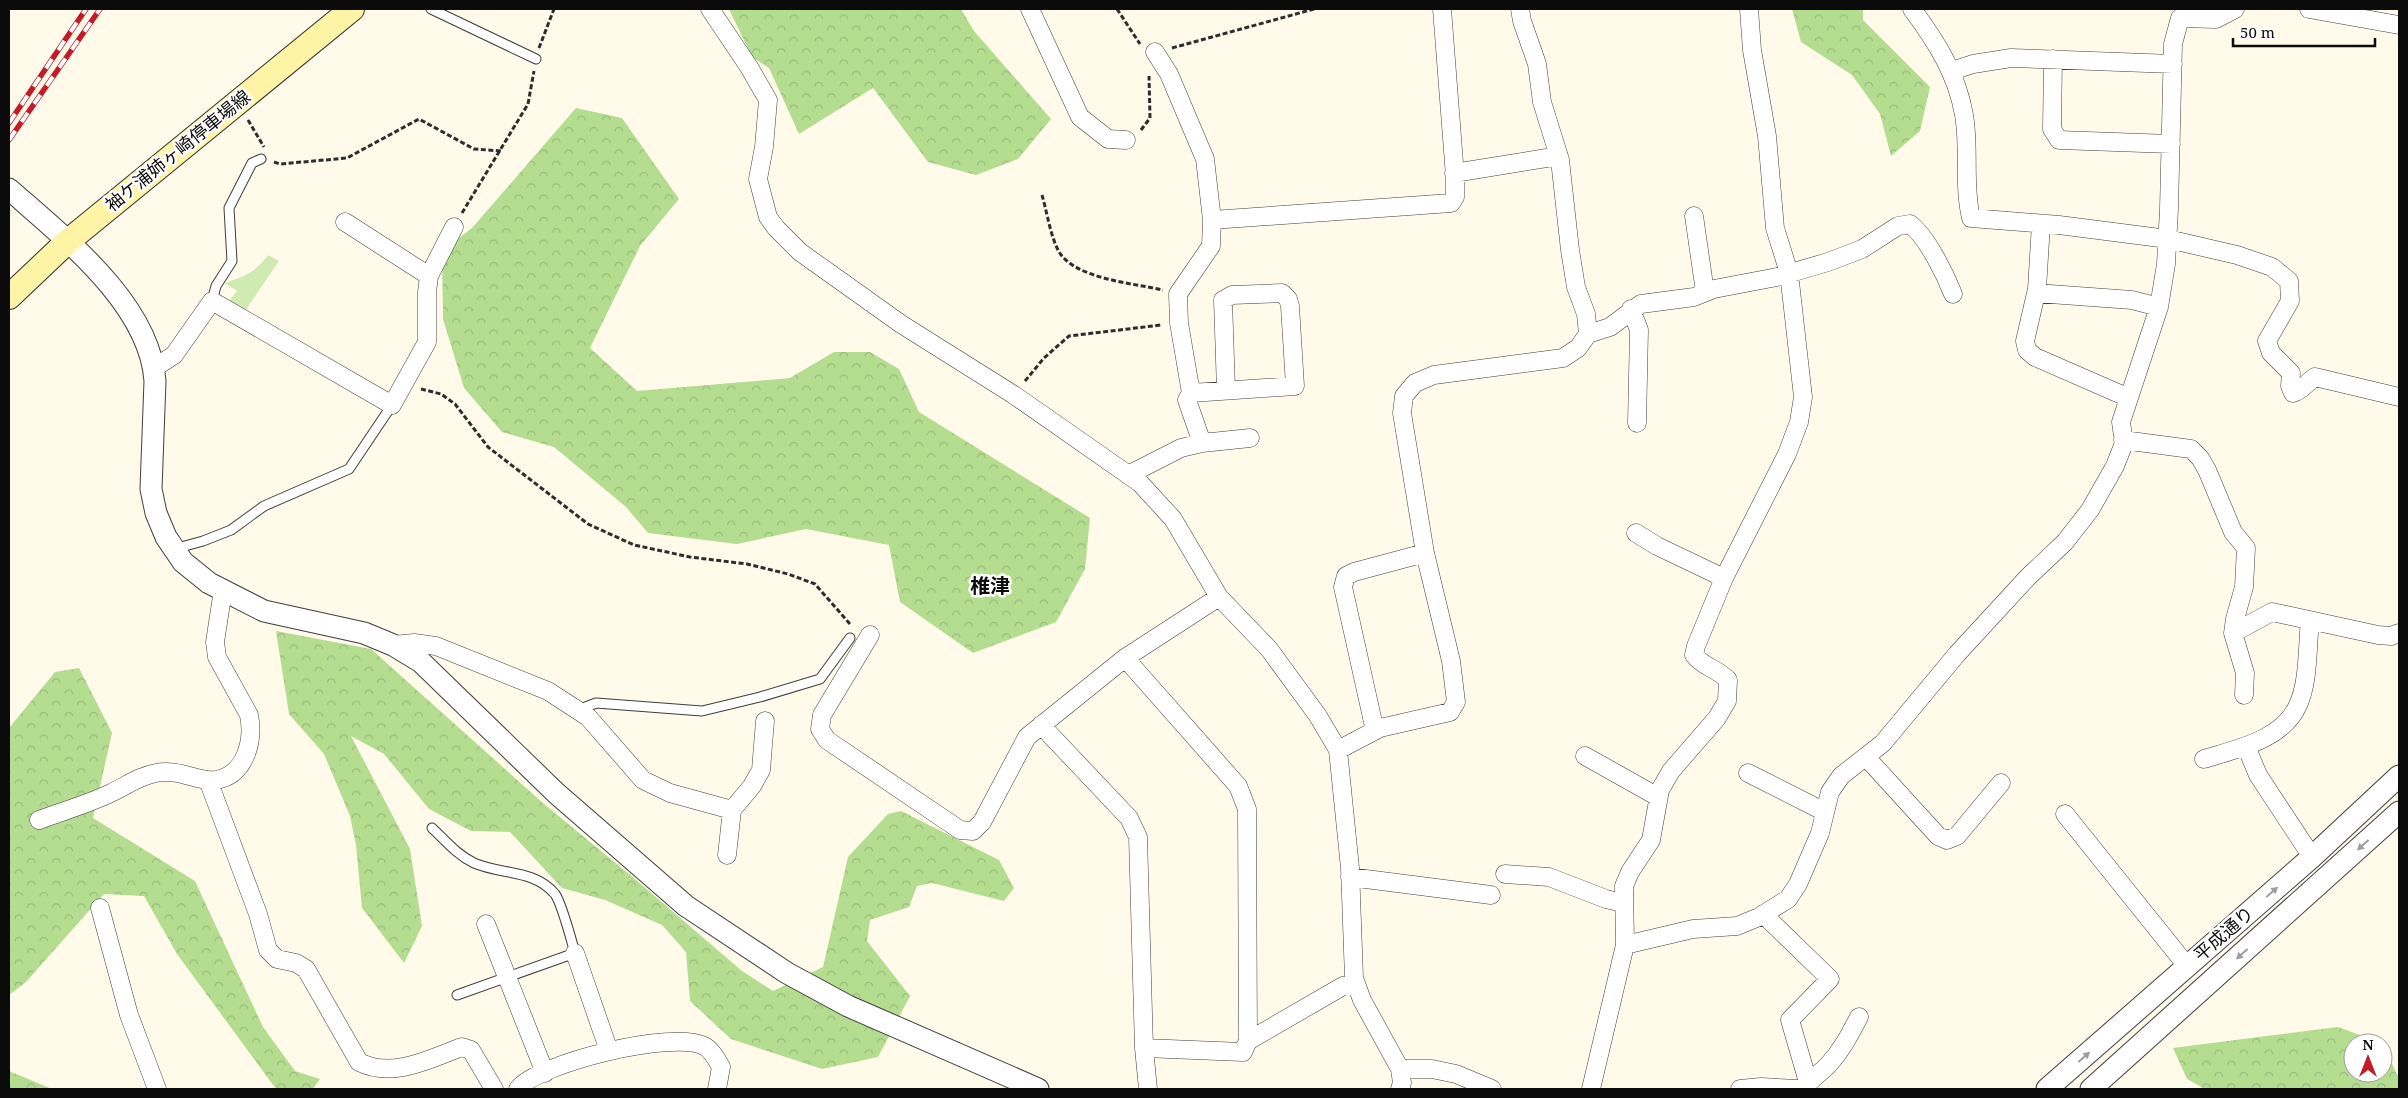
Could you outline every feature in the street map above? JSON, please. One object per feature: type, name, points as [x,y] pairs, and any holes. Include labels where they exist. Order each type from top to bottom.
[{"type":"main road","name":"袖ケ浦姉ヶ崎停車場線","points":[[9,297],[67,242],[352,9]]},
{"type":"street","points":[[710,9],[749,67],[768,100],[764,147],[758,179],[768,217],[776,228],[800,252],[901,324],[1014,395],[1140,483],[1173,519],[1219,597],[1269,649],[1318,716],[1338,750],[1350,877],[1356,984],[1362,1000],[1400,1069],[1402,1083],[1400,1089]]},
{"type":"street","points":[[1030,9],[1080,117],[1108,139],[1126,140]]},
{"type":"street","points":[[1212,220],[1451,203],[1455,197],[1454,173],[1442,9]]},
{"type":"street","points":[[1520,9],[1522,21],[1537,64],[1542,102],[1559,156],[1576,287],[1586,314],[1588,334]]},
{"type":"street","points":[[1591,1089],[1625,945],[1624,886],[1630,872],[1651,840],[1658,797],[1671,771],[1698,742],[1727,701],[1728,680],[1722,673],[1700,662],[1694,654],[1706,618],[1724,578],[1787,454],[1799,422],[1803,397],[1788,273],[1775,228],[1767,136],[1752,50],[1749,9]]},
{"type":"street","points":[[1912,9],[1952,71],[1964,115],[1967,197],[1971,218],[2168,239],[2237,254],[2272,268],[2288,281],[2290,301],[2267,341],[2271,353],[2291,373],[2290,386],[2293,393],[2299,392],[2305,383],[2315,377],[2399,397]]},
{"type":"street","points":[[1625,945],[1693,929],[1737,926],[1763,914],[1788,899],[1798,884],[1820,833],[1830,792],[1841,776],[1883,743],[1957,654],[2028,577],[2065,542],[2094,503],[2115,466],[2123,440],[2121,422],[2159,307],[2168,239],[2173,44],[2180,18],[2216,19],[2235,9]]},
{"type":"street","points":[[2308,9],[2399,24]]},
{"type":"street","points":[[1152,53],[1169,74],[1205,159],[1212,220],[1211,246],[1178,294],[1179,323],[1191,393],[1187,400],[1202,443]]},
{"type":"street","points":[[1952,71],[1973,64],[2011,58],[2173,64]]},
{"type":"street","points":[[2053,59],[2052,129],[2059,140],[2171,144]]},
{"type":"street","points":[[1454,173],[1559,156]]},
{"type":"street","points":[[9,189],[67,242],[122,299],[144,337],[154,368],[151,489],[156,513],[166,537],[183,562],[209,583],[264,611],[364,633],[392,645],[421,662],[556,793],[686,906],[787,973],[848,1006],[1038,1089]]},
{"type":"street","points":[[1694,216],[1705,292]]},
{"type":"street","points":[[345,222],[429,276]]},
{"type":"street","points":[[1338,750],[1375,731],[1450,712],[1456,702],[1451,660],[1425,553],[1402,413],[1404,396],[1414,383],[1434,375],[1562,358],[1578,348],[1588,334],[1610,327],[1641,304],[1694,296],[1828,262],[1862,249],[1898,226],[1910,224],[1918,230],[1948,281],[1953,294]]},
{"type":"street","points":[[2041,224],[2036,293],[2025,341],[2027,350],[2035,357],[2129,398]]},
{"type":"street","points":[[154,368],[174,355],[212,301],[392,405],[427,342],[427,292],[429,276],[454,227]]},
{"type":"street","points":[[1191,393],[1296,386],[1290,306],[1288,299],[1282,293],[1232,295],[1223,300],[1226,390]]},
{"type":"street","points":[[2036,293],[2132,300],[2159,307]]},
{"type":"street","points":[[1632,310],[1639,330],[1637,423]]},
{"type":"street","points":[[1128,475],[1181,448],[1202,443],[1250,438]]},
{"type":"street","points":[[2123,440],[2191,449],[2200,458],[2207,470],[2233,532],[2246,548],[2244,587],[2233,633],[2245,674],[2244,695]]},
{"type":"street","points":[[1636,533],[1656,546],[1724,578]]},
{"type":"street","points":[[1375,731],[1343,587],[1346,576],[1354,572],[1425,553]]},
{"type":"street","points":[[39,820],[111,793],[132,781],[157,772],[181,772],[208,780],[217,780],[229,774],[243,762],[248,748],[251,724],[249,715],[217,657],[215,642],[223,590]]},
{"type":"street","points":[[870,635],[822,715],[820,729],[827,740],[960,830],[973,831],[982,822],[1027,737],[1125,658],[1219,597]]},
{"type":"street","points":[[2233,633],[2272,612],[2378,635],[2391,636],[2399,633]]},
{"type":"street","points":[[2204,759],[2265,738],[2286,722],[2298,707],[2303,689],[2310,621]]},
{"type":"street","points":[[392,645],[414,642],[436,646],[548,691],[588,717],[643,780],[670,793],[732,810]]},
{"type":"street","points":[[1125,658],[1238,786],[1247,809],[1248,1041],[1243,1052],[1144,1048]]},
{"type":"street","points":[[727,855],[732,810],[752,786],[761,770],[765,721]]},
{"type":"street","points":[[1041,725],[1129,818],[1138,837],[1144,1048],[1148,1089]]},
{"type":"street","points":[[2246,746],[2258,776],[2312,857]]},
{"type":"street","points":[[1585,756],[1658,797]]},
{"type":"street","points":[[1866,756],[1938,836],[1947,840],[1957,836],[2001,783]]},
{"type":"street","points":[[1748,773],[1825,812]]},
{"type":"street","name":"平成通り","points":[[2047,1089],[2312,857],[2399,776]]},
{"type":"street","points":[[208,780],[258,914],[268,950],[277,959],[296,963],[306,969],[359,1062],[371,1068],[395,1070],[424,1062],[462,1047],[471,1050],[494,1089]]},
{"type":"street","name":"平成通り","points":[[2091,1089],[2399,812]]},
{"type":"street","points":[[2065,814],[2187,966]]},
{"type":"street","points":[[1505,874],[1549,877],[1606,899],[1624,903]]},
{"type":"street","points":[[1350,877],[1491,895]]},
{"type":"street","points":[[100,908],[129,1015],[157,1089]]},
{"type":"street","points":[[1763,914],[1830,979],[1790,1020],[1803,1087]]},
{"type":"street","points":[[486,924],[545,1073]]},
{"type":"street","points":[[575,953],[610,1051]]},
{"type":"street","points":[[1248,1041],[1343,986],[1356,984]]},
{"type":"street","points":[[1740,1089],[1803,1087],[1829,1064],[1846,1042],[1859,1017]]},
{"type":"street","points":[[518,1089],[524,1081],[610,1051],[633,1045],[671,1041],[704,1046],[721,1066],[717,1089]]},
{"type":"street","points":[[1400,1069],[1432,1069],[1456,1074],[1492,1089]]},
{"type":"lane","points":[[431,9],[536,59]]},
{"type":"lane","points":[[212,301],[216,286],[232,261],[228,208],[252,163],[261,159]]},
{"type":"lane","points":[[174,549],[203,542],[231,530],[264,506],[349,469],[392,405]]},
{"type":"lane","points":[[578,710],[596,702],[702,711],[760,698],[820,678],[850,638]]},
{"type":"lane","points":[[432,828],[456,851],[474,863],[522,873],[544,884],[556,896],[575,953],[457,995]]},
{"type":"path","points":[[454,227],[528,104],[536,59],[554,9]]},
{"type":"path","points":[[1117,9],[1137,40],[1152,53]]},
{"type":"path","points":[[1152,53],[1314,9]]},
{"type":"path","points":[[1126,140],[1141,130],[1150,118],[1152,53]]},
{"type":"path","points":[[238,102],[267,151],[261,159],[280,164],[346,158],[419,119],[474,149],[501,151]]},
{"type":"path","points":[[1042,195],[1058,250],[1067,263],[1082,272],[1178,294]]},
{"type":"path","points":[[1014,395],[1044,358],[1070,336],[1179,323]]},
{"type":"path","points":[[403,384],[441,394],[455,404],[488,447],[588,524],[634,545],[690,557],[747,564],[788,574],[815,584],[850,624],[850,638]]},
{"type":"green space","points":[[729,9],[961,9],[974,31],[1051,119],[1018,159],[976,175],[928,162],[873,88],[799,134],[769,68],[752,57]]},
{"type":"green space","points":[[1792,9],[1863,9],[1863,20],[1930,87],[1920,131],[1891,156],[1880,114],[1852,75],[1801,42]]},
{"type":"green space","points":[[576,108],[622,118],[679,199],[640,246],[590,348],[637,391],[790,378],[834,352],[870,352],[899,369],[919,412],[1090,518],[1085,569],[1056,622],[973,653],[900,602],[889,545],[806,529],[737,544],[648,533],[626,507],[554,447],[502,432],[464,388],[443,319],[442,251],[472,228]]},
{"type":"green space","points":[[268,255],[279,261],[243,314],[226,305],[237,291],[225,283],[250,273]]},
{"type":"green space","points":[[276,631],[371,649],[544,804],[742,971],[773,991],[823,967],[848,857],[888,814],[901,811],[999,860],[1014,888],[1004,901],[932,883],[917,886],[909,907],[870,920],[867,941],[910,996],[878,1057],[822,1069],[731,1039],[690,1001],[686,952],[662,925],[605,900],[562,888],[510,832],[471,831],[429,809],[384,754],[351,736],[410,849],[422,926],[404,963],[362,908],[356,845],[350,816],[324,754],[289,714]]},
{"type":"green space","points":[[79,668],[112,733],[93,818],[195,881],[263,1027],[295,1071],[320,1079],[313,1089],[276,1089],[177,954],[144,896],[104,894],[25,983],[9,995],[9,728],[55,672]]},
{"type":"green space","points":[[2338,1027],[2354,1033],[2343,1033],[2343,1083],[2393,1083],[2393,1066],[2399,1079],[2399,1089],[2205,1089],[2187,1079],[2173,1048]]},
{"type":"green space","points":[[9,1071],[52,1089],[9,1089]]},
{"type":"railway","points":[[9,123],[86,9]]},
{"type":"railway","points":[[9,140],[100,9]]},
{"type":"district","name":"椎津","points":[[990,586]]}]
